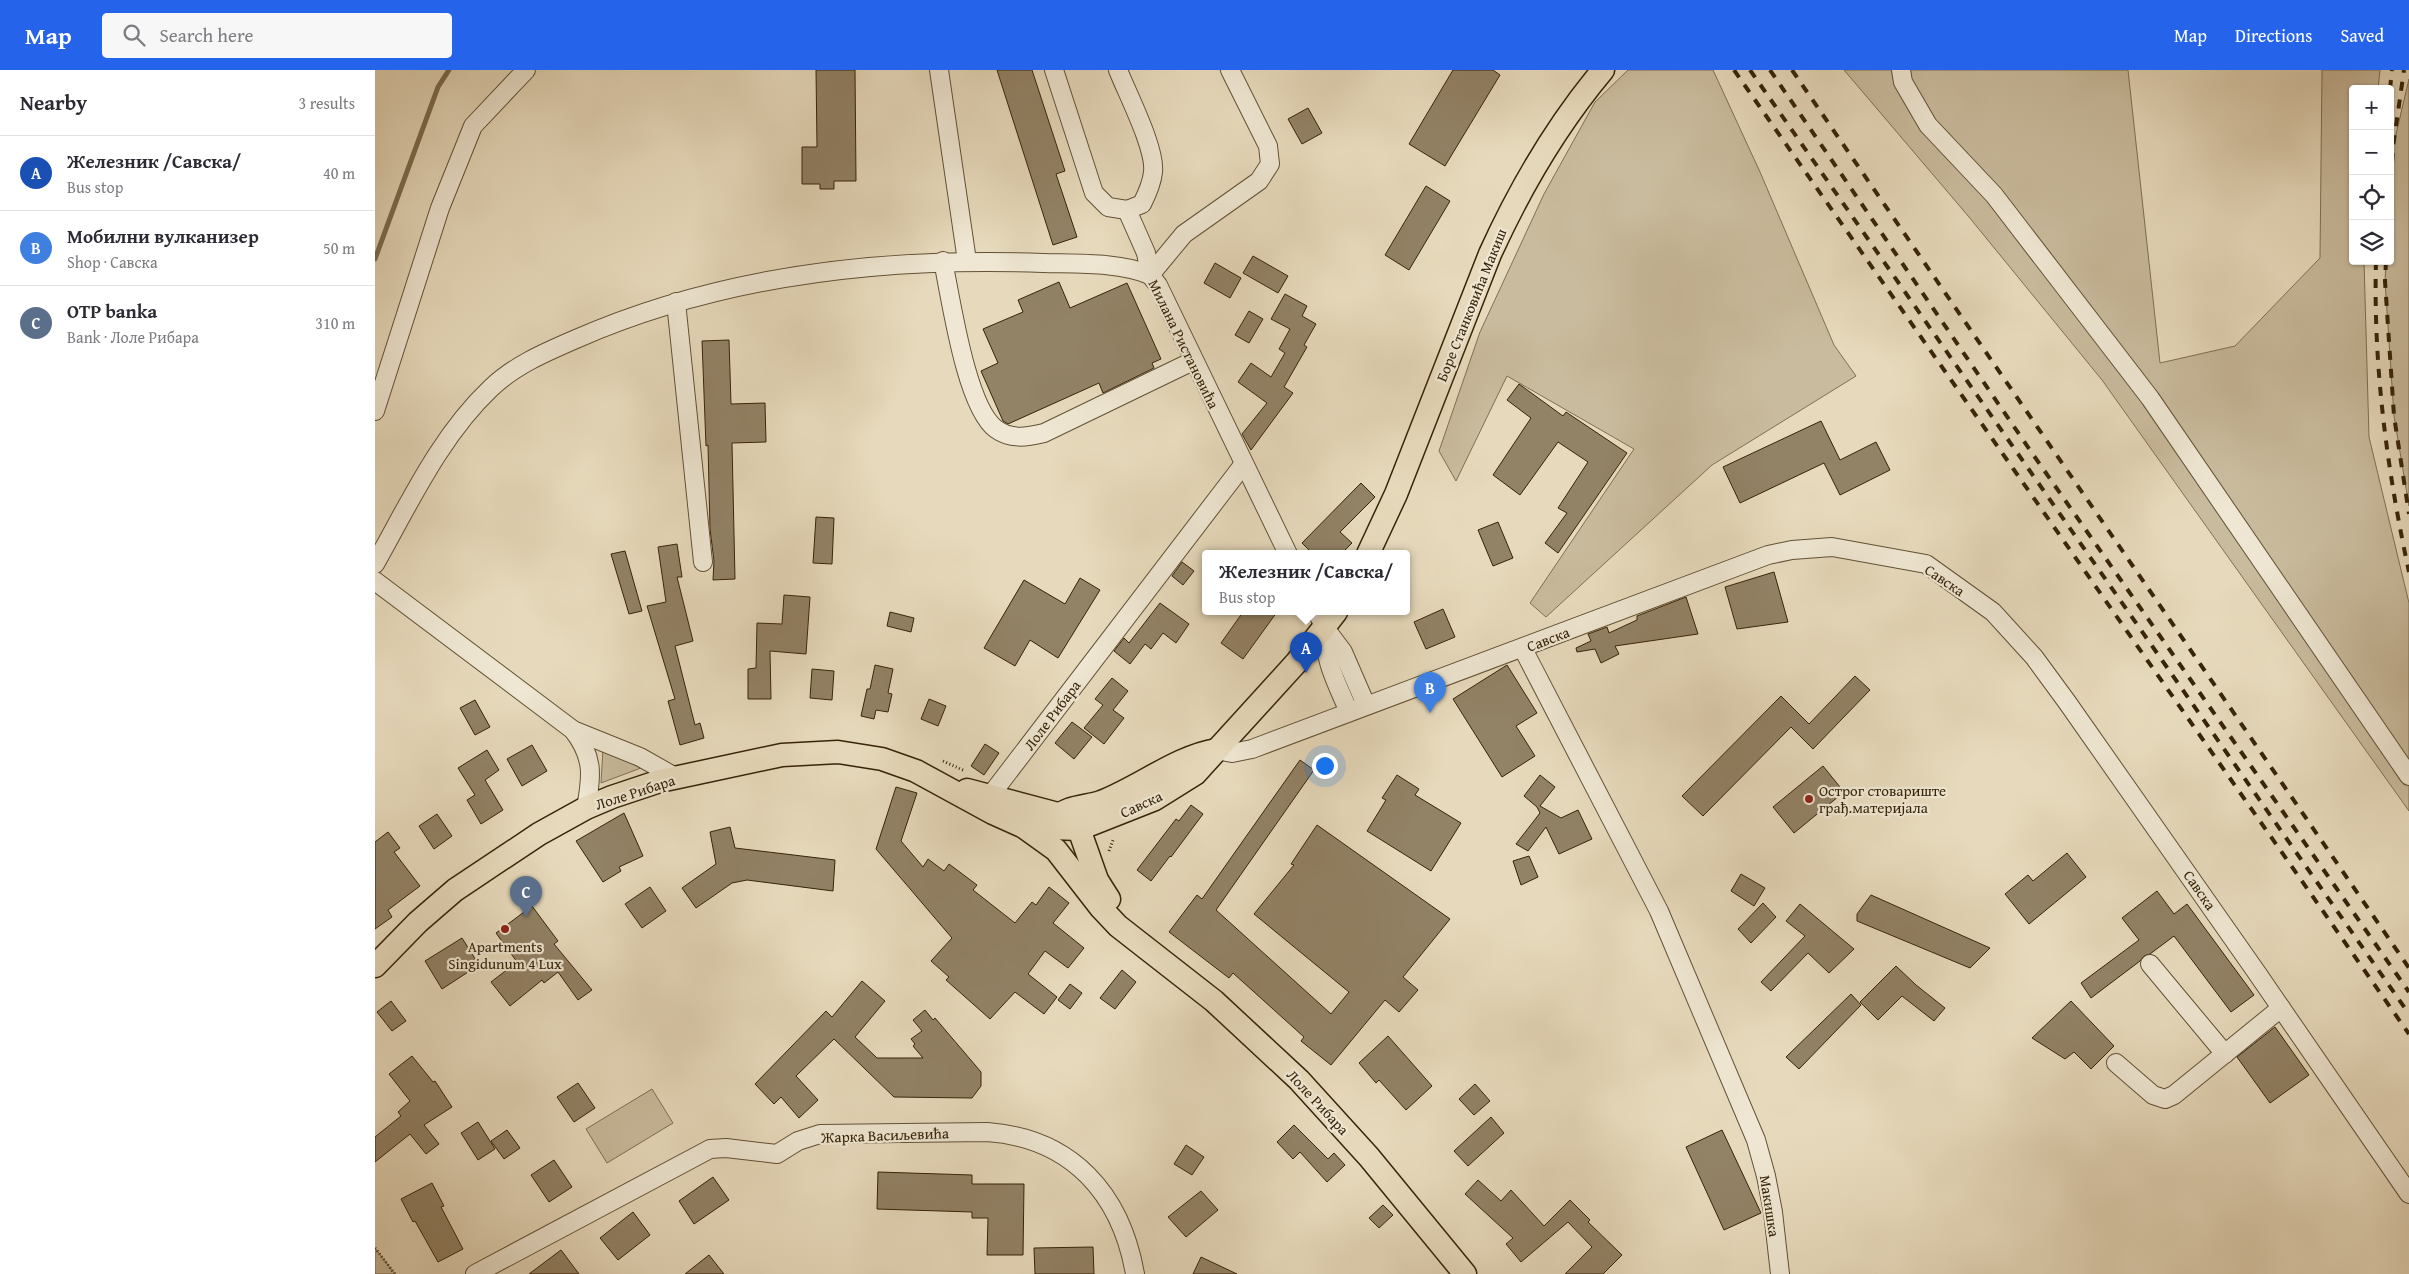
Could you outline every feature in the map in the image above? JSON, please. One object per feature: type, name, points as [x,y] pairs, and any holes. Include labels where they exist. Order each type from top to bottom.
[{"type":"main road","name":"Боре Станковића Макиш","points":[[1369,550],[1396,494],[1489,254],[1525,184],[1574,104],[1603,70]]},
{"type":"main road","points":[[1215,750],[1295,663],[1326,617]]},
{"type":"main road","name":"Савска","points":[[1079,829],[1133,809],[1161,795],[1195,774],[1205,765],[1215,750]]},
{"type":"main road","name":"Савска","points":[[1056,831],[1100,802],[1152,778],[1197,753],[1215,750]]},
{"type":"main road","name":"Лоле Рибара","points":[[376,967],[418,922],[455,890],[504,856],[586,808],[637,788],[766,758],[837,752],[888,761],[942,784],[993,813],[1024,827],[1056,831]]},
{"type":"main road","name":"Лоле Рибара","points":[[942,784],[990,796],[1056,831],[1101,908],[1118,926],[1214,1001],[1299,1080],[1369,1157],[1465,1274]]},
{"type":"main road","name":"Лоле Рибара","points":[[1056,831],[1069,817],[1079,829],[1097,880],[1112,903],[1151,950]]},
{"type":"street","points":[[375,411],[440,208],[473,126],[526,70]]},
{"type":"street","points":[[939,70],[967,261]]},
{"type":"street","points":[[1054,70],[1094,193],[1108,207],[1127,210],[1142,204],[1149,190],[1154,170],[1151,151],[1118,70]]},
{"type":"street","points":[[375,564],[422,480],[454,431],[491,388],[531,359],[598,330],[677,302],[714,292],[869,267],[943,261],[1079,264],[1131,270],[1150,275],[1184,234],[1259,181],[1270,164],[1269,146],[1230,70]]},
{"type":"street","points":[[1901,70],[1903,82],[1928,125],[1994,195],[2150,398],[2409,776]]},
{"type":"street","name":"Милана Ристановића","points":[[1127,210],[1146,253],[1150,275],[1158,285],[1243,465],[1286,550]]},
{"type":"street","points":[[943,261],[963,357],[979,405],[995,429],[1011,436],[1024,437],[1044,433],[1193,361]]},
{"type":"street","points":[[677,302],[703,562]]},
{"type":"street","name":"Лоле Рибара","points":[[990,796],[1243,465]]},
{"type":"street","name":"Савска","points":[[1215,750],[1232,752],[1252,749],[1366,705],[1523,649],[1741,564],[1784,552],[1832,547],[1925,564],[1993,612],[2034,657],[2281,1008],[2409,1194]]},
{"type":"street","points":[[375,581],[573,730],[640,757],[677,778]]},
{"type":"street","points":[[1326,617],[1366,705]]},
{"type":"street","points":[[1326,617],[1324,646],[1326,659],[1349,712]]},
{"type":"street","name":"Макишка","points":[[1523,649],[1659,912],[1755,1140],[1767,1176],[1780,1274]]},
{"type":"street","points":[[573,730],[585,747],[590,762],[590,780],[586,808]]},
{"type":"street","points":[[2150,964],[2225,1054]]},
{"type":"street","points":[[2116,1062],[2153,1095],[2165,1099],[2174,1095],[2281,1008]]},
{"type":"street","name":"Жарка Васиљевића","points":[[475,1274],[710,1149],[726,1148],[777,1154],[798,1141],[821,1134],[987,1132],[1013,1136],[1045,1146],[1067,1158],[1088,1174],[1113,1206],[1125,1232],[1135,1274]]},
{"type":"path","points":[[936,758],[967,772]]},
{"type":"path","points":[[1109,851],[1113,840]]},
{"type":"path","points":[[375,1248],[395,1274]]},
{"type":"shaded area","points":[[1628,70],[1713,70],[1760,172],[1834,345],[1856,376],[1712,465],[1546,617],[1530,603],[1634,449],[1507,376],[1456,481],[1439,451],[1480,332],[1544,194],[1595,102]]},
{"type":"shaded area","points":[[1844,70],[2128,70],[2160,363],[2235,346],[2320,258],[2322,70],[2380,70],[2378,85],[2349,85],[2349,265],[2364,265],[2369,437],[2409,603],[2409,811],[2102,380],[1969,217]]},
{"type":"shaded area","points":[[2409,79],[2409,506],[2394,416],[2385,281],[2386,265],[2394,265],[2394,143]]},
{"type":"shaded area","points":[[603,749],[641,768],[601,783]]},
{"type":"shaded area","points":[[652,1089],[673,1123],[607,1163],[586,1129]]},
{"type":"shaded area","points":[[375,1248],[395,1274],[375,1274]]},
{"type":"building","points":[[816,70],[855,70],[856,181],[834,181],[834,189],[820,189],[820,184],[802,184],[802,147],[817,147]]},
{"type":"building","points":[[997,70],[1032,70],[1065,171],[1056,174],[1077,237],[1053,245]]},
{"type":"building","points":[[1453,70],[1493,70],[1500,75],[1445,166],[1409,144]]},
{"type":"building","points":[[1308,108],[1322,133],[1302,144],[1288,119]]},
{"type":"building","points":[[1426,186],[1450,201],[1409,270],[1385,255]]},
{"type":"building","points":[[1253,256],[1288,276],[1278,293],[1243,273]]},
{"type":"building","points":[[1215,263],[1241,278],[1230,298],[1204,283]]},
{"type":"building","points":[[1059,282],[1070,308],[1127,283],[1161,359],[1152,363],[1154,368],[1103,393],[1099,383],[1008,424],[1003,421],[981,371],[998,363],[983,329],[1023,312],[1018,300]]},
{"type":"building","points":[[1285,294],[1307,306],[1302,316],[1316,324],[1304,345],[1307,347],[1284,387],[1293,393],[1251,450],[1242,434],[1267,403],[1238,382],[1251,363],[1271,377],[1285,353],[1279,349],[1290,329],[1271,319]]},
{"type":"building","points":[[1249,311],[1263,319],[1249,343],[1235,335]]},
{"type":"building","points":[[729,340],[731,404],[765,403],[766,442],[732,443],[735,579],[713,580],[714,561],[710,529],[708,445],[706,446],[702,341]]},
{"type":"building","points":[[1519,384],[1563,416],[1566,412],[1627,453],[1558,553],[1545,543],[1567,513],[1558,508],[1588,462],[1558,442],[1520,495],[1493,475],[1531,418],[1507,400]]},
{"type":"building","points":[[1821,421],[1840,460],[1876,442],[1890,470],[1840,495],[1824,463],[1740,503],[1723,467]]},
{"type":"building","points":[[1361,483],[1375,497],[1340,532],[1352,543],[1345,550],[1309,550],[1302,543]]},
{"type":"building","points":[[816,517],[834,518],[832,564],[813,563]]},
{"type":"building","points":[[1498,522],[1513,558],[1493,566],[1478,530]]},
{"type":"building","points":[[677,544],[682,577],[677,577],[693,641],[675,646],[695,725],[700,723],[704,738],[680,745],[668,701],[675,699],[647,606],[666,602],[658,547]]},
{"type":"building","points":[[625,551],[642,611],[629,614],[611,554]]},
{"type":"building","points":[[1182,562],[1194,571],[1183,585],[1172,576]]},
{"type":"building","points":[[1774,572],[1788,622],[1737,629],[1725,587]]},
{"type":"building","points":[[1080,578],[1100,590],[1058,658],[1030,640],[1015,666],[984,648],[1024,580],[1065,604]]},
{"type":"building","points":[[784,595],[810,597],[806,654],[770,651],[771,699],[748,699],[748,669],[756,668],[757,623],[782,624]]},
{"type":"building","points":[[1686,597],[1698,634],[1615,646],[1619,654],[1601,663],[1595,649],[1577,652],[1576,648],[1591,641],[1588,634],[1607,627],[1609,633],[1637,620],[1637,616]]},
{"type":"building","points":[[1160,603],[1189,624],[1176,643],[1163,633],[1151,649],[1145,644],[1130,664],[1114,651],[1124,638],[1129,643]]},
{"type":"building","points":[[1443,609],[1455,637],[1426,649],[1414,622]]},
{"type":"building","points":[[890,612],[914,618],[911,632],[887,626]]},
{"type":"building","points":[[1241,615],[1275,615],[1243,659],[1221,643]]},
{"type":"building","points":[[875,665],[893,669],[888,693],[892,694],[888,712],[876,710],[874,719],[861,716],[867,689],[870,689]]},
{"type":"building","points":[[1507,665],[1537,713],[1516,726],[1535,756],[1502,777],[1453,699]]},
{"type":"building","points":[[812,669],[834,671],[832,700],[810,698]]},
{"type":"building","points":[[1855,676],[1870,690],[1813,749],[1791,727],[1703,816],[1682,796],[1781,696],[1809,724]]},
{"type":"building","points":[[1112,678],[1128,691],[1113,710],[1124,718],[1104,744],[1084,728],[1103,705],[1095,699]]},
{"type":"building","points":[[929,699],[946,706],[938,726],[921,719]]},
{"type":"building","points":[[475,700],[490,727],[475,735],[460,708]]},
{"type":"building","points":[[1072,722],[1092,737],[1074,759],[1055,743]]},
{"type":"building","points":[[985,744],[999,753],[984,775],[971,766]]},
{"type":"building","points":[[532,745],[547,771],[522,786],[507,759]]},
{"type":"building","points":[[487,750],[499,770],[485,780],[503,810],[481,824],[467,800],[475,795],[458,768]]},
{"type":"building","points":[[1300,760],[1314,770],[1216,910],[1331,1014],[1349,992],[1254,914],[1294,865],[1291,864],[1317,825],[1450,919],[1403,977],[1418,990],[1399,1012],[1385,1000],[1331,1065],[1301,1041],[1304,1037],[1233,973],[1229,978],[1169,932],[1197,895],[1202,899]]},
{"type":"building","name":"Острог стовариште грађ.материјала","points":[[1823,766],[1844,792],[1794,833],[1773,807]]},
{"type":"building","points":[[1397,775],[1419,789],[1415,795],[1461,823],[1431,871],[1367,831],[1386,800],[1382,798]]},
{"type":"building","points":[[1540,775],[1555,787],[1540,806],[1561,818],[1578,810],[1592,839],[1559,854],[1546,827],[1528,851],[1516,844],[1540,813],[1537,807],[1524,796]]},
{"type":"building","points":[[896,787],[917,793],[901,841],[923,867],[928,859],[944,871],[949,864],[977,885],[973,890],[1015,923],[1032,902],[1036,905],[1049,887],[1069,903],[1053,923],[1084,948],[1068,968],[1045,951],[1028,974],[1057,997],[1044,1014],[1015,992],[990,1019],[946,980],[949,977],[931,961],[952,938],[876,849]]},
{"type":"building","points":[[1191,805],[1203,814],[1151,881],[1137,870],[1176,819],[1179,821]]},
{"type":"building","points":[[624,813],[643,856],[619,867],[621,871],[603,882],[576,841]]},
{"type":"building","points":[[437,814],[452,836],[434,849],[419,826]]},
{"type":"building","points":[[730,827],[735,848],[835,860],[833,891],[747,880],[732,883],[696,908],[682,888],[716,864],[710,832]]},
{"type":"building","points":[[388,832],[400,848],[394,852],[420,886],[388,910],[392,917],[375,929],[375,842]]},
{"type":"building","points":[[2067,853],[2086,877],[2029,924],[2005,894],[2028,875],[2033,881]]},
{"type":"building","points":[[1529,856],[1538,877],[1521,885],[1513,861]]},
{"type":"building","points":[[1741,874],[1765,888],[1754,906],[1731,891]]},
{"type":"building","points":[[650,887],[666,911],[642,928],[625,904]]},
{"type":"building","points":[[2157,891],[2174,914],[2187,904],[2254,995],[2231,1012],[2174,936],[2150,954],[2144,956],[2091,998],[2081,983],[2139,940],[2122,918]]},
{"type":"building","points":[[1871,895],[1990,948],[1970,968],[1857,921],[1857,914]]},
{"type":"building","points":[[1763,903],[1776,917],[1751,943],[1738,929]]},
{"type":"building","points":[[1800,904],[1854,949],[1829,973],[1808,953],[1771,991],[1761,982],[1805,936],[1786,921]]},
{"type":"building","points":[[532,906],[558,941],[554,944],[592,990],[578,1000],[558,972],[544,983],[542,980],[510,1006],[491,982],[517,962],[496,933]]},
{"type":"building","points":[[462,938],[479,965],[442,989],[425,961]]},
{"type":"building","points":[[1896,966],[1945,1008],[1934,1021],[1902,996],[1878,1020],[1860,1002]]},
{"type":"building","points":[[1122,970],[1136,982],[1115,1009],[1100,998]]},
{"type":"building","points":[[862,981],[885,1001],[855,1037],[877,1058],[923,1058],[913,1046],[915,1044],[911,1039],[922,1031],[913,1020],[925,1010],[933,1020],[935,1018],[981,1072],[981,1086],[972,1098],[894,1097],[834,1039],[796,1076],[818,1100],[799,1118],[781,1097],[774,1104],[755,1084],[826,1011],[832,1017]]},
{"type":"building","points":[[1070,984],[1082,993],[1070,1009],[1058,1000]]},
{"type":"building","points":[[1851,994],[1861,1005],[1799,1069],[1786,1057]]},
{"type":"building","points":[[391,1001],[406,1021],[392,1031],[377,1012]]},
{"type":"building","points":[[2071,1001],[2114,1046],[2091,1069],[2074,1052],[2065,1059],[2032,1038]]},
{"type":"building","points":[[2275,1027],[2309,1075],[2270,1103],[2237,1057]]},
{"type":"building","points":[[1388,1036],[1432,1086],[1406,1110],[1379,1080],[1376,1083],[1359,1063]]},
{"type":"building","points":[[412,1056],[433,1082],[435,1081],[452,1107],[424,1125],[439,1144],[426,1154],[410,1134],[375,1162],[375,1137],[401,1116],[398,1112],[410,1101],[389,1074]]},
{"type":"building","points":[[578,1083],[595,1108],[574,1122],[557,1097]]},
{"type":"building","points":[[1475,1084],[1490,1101],[1474,1115],[1459,1099]]},
{"type":"building","points":[[1491,1117],[1504,1133],[1468,1166],[1454,1151]]},
{"type":"building","points":[[478,1122],[495,1149],[478,1160],[461,1133]]},
{"type":"building","points":[[1294,1125],[1328,1159],[1334,1153],[1345,1165],[1327,1182],[1300,1152],[1293,1159],[1277,1142]]},
{"type":"building","points":[[507,1130],[520,1148],[504,1159],[491,1141]]},
{"type":"building","points":[[1722,1130],[1761,1213],[1724,1230],[1686,1147]]},
{"type":"building","points":[[1186,1145],[1204,1157],[1192,1175],[1174,1164]]},
{"type":"building","points":[[554,1160],[572,1187],[549,1202],[531,1175]]},
{"type":"building","points":[[878,1172],[972,1175],[972,1184],[1024,1184],[1023,1255],[987,1255],[988,1218],[972,1218],[972,1212],[877,1209]]},
{"type":"building","points":[[713,1177],[729,1200],[694,1224],[679,1201]]},
{"type":"building","points":[[1478,1180],[1501,1201],[1511,1190],[1544,1226],[1570,1200],[1590,1220],[1588,1222],[1622,1255],[1603,1274],[1565,1274],[1592,1247],[1568,1222],[1521,1262],[1506,1244],[1513,1238],[1465,1194]]},
{"type":"building","points":[[432,1183],[444,1206],[441,1207],[463,1249],[438,1262],[401,1199]]},
{"type":"building","points":[[1201,1191],[1218,1210],[1186,1237],[1168,1217]]},
{"type":"building","points":[[1383,1205],[1393,1215],[1379,1228],[1369,1218]]},
{"type":"building","points":[[633,1212],[650,1235],[618,1260],[600,1238]]},
{"type":"building","points":[[1093,1247],[1094,1274],[1035,1274],[1034,1248]]},
{"type":"building","points":[[561,1250],[579,1274],[529,1274]]},
{"type":"building","points":[[709,1255],[724,1274],[685,1274]]},
{"type":"building","points":[[1201,1257],[1237,1274],[1193,1274]]},
{"type":"waterway","points":[[375,259],[438,87],[449,70]]},
{"type":"railway","points":[[1734,70],[2409,1034]]},
{"type":"railway","points":[[1750,70],[2409,1014]]},
{"type":"railway","points":[[1770,70],[2032,453],[2409,992]]},
{"type":"railway","points":[[1792,70],[2409,968]]},
{"type":"railway","points":[[2390,85],[2392,70]]},
{"type":"railway","points":[[2391,175],[2393,147],[2404,70]]},
{"type":"railway","points":[[2376,265],[2377,339],[2383,417],[2394,495],[2409,572]]},
{"type":"railway","points":[[2386,265],[2385,281],[2394,416],[2409,514]]},
{"type":"place","name":"Железник /Савска/","points":[[1306,673]]},
{"type":"place","name":"Мобилни вулканизер","points":[[1430,713]]},
{"type":"place","name":"Острог стовариште грађ.материјала","points":[[1809,799]]},
{"type":"place","name":"OTP banka","points":[[526,917]]},
{"type":"place","name":"Apartments Singidunum 4 Lux","points":[[505,929]]}]
